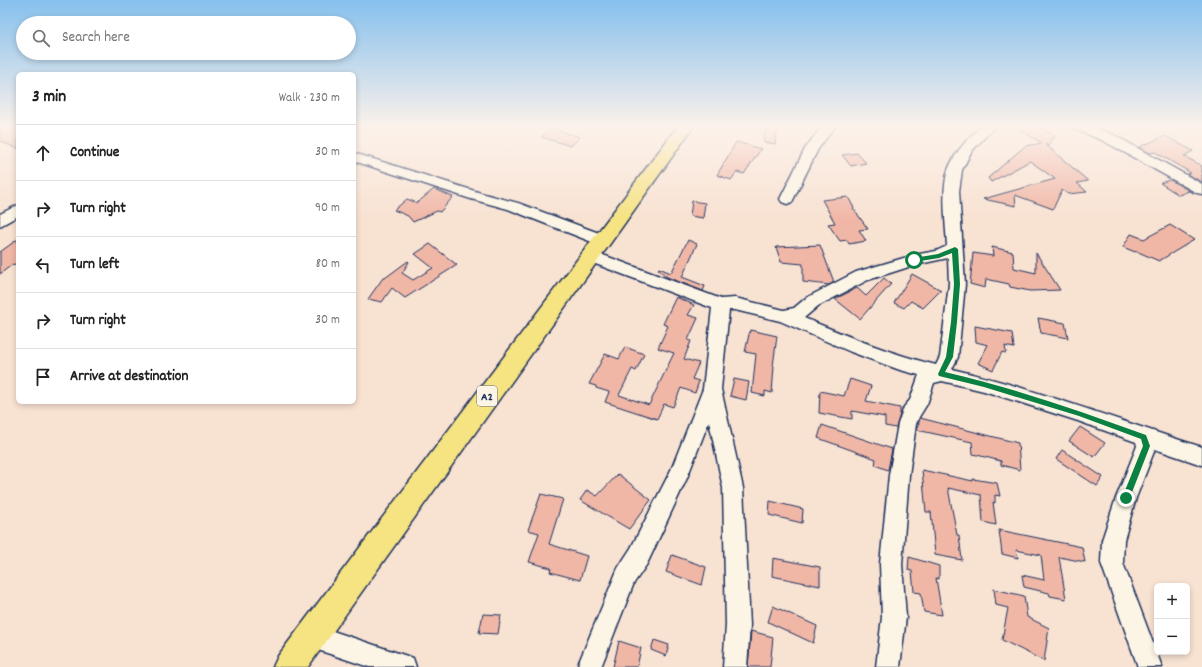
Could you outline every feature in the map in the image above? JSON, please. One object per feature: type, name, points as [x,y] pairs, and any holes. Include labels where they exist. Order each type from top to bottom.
[{"type":"highway","name":"A2","points":[[289,667],[663,157]]},
{"type":"street","points":[[786,199],[808,157]]},
{"type":"street","points":[[888,667],[894,617],[891,564],[899,475],[907,424],[912,412],[918,404],[927,378],[941,374],[949,357],[957,284],[952,191],[955,170],[962,157]]},
{"type":"street","points":[[1143,157],[1202,190]]},
{"type":"street","points":[[356,158],[471,195],[513,206],[679,291],[721,305],[735,304],[784,316],[857,347],[906,365],[984,384],[1080,414],[1202,456]]},
{"type":"street","points":[[0,221],[16,211]]},
{"type":"street","points":[[784,316],[799,312],[812,302],[862,276],[914,260],[939,256],[955,249]]},
{"type":"street","points":[[589,667],[626,576],[639,556],[680,472],[712,389],[721,305]]},
{"type":"street","points":[[712,389],[733,488],[738,625],[735,667]]},
{"type":"street","points":[[1144,437],[1147,446],[1126,498],[1113,540],[1112,563],[1150,667]]},
{"type":"street","points":[[312,636],[404,667]]},
{"type":"building","points":[[727,157],[755,157],[744,174],[737,172],[731,180],[717,175]]},
{"type":"building","points":[[844,157],[861,157],[866,163],[851,166]]},
{"type":"building","points":[[1012,157],[1060,157],[1088,181],[1077,183],[1087,192],[1068,194],[1062,190],[1053,209],[1015,195],[1016,206],[983,199],[1055,179],[1030,161],[991,182],[988,178]]},
{"type":"building","points":[[1164,157],[1186,157],[1202,166],[1202,182],[1187,174],[1191,173]]},
{"type":"building","points":[[1170,180],[1193,193],[1189,191],[1179,195],[1160,183]]},
{"type":"building","points":[[434,189],[453,197],[440,212],[437,211],[413,222],[408,216],[394,210],[407,199],[417,203]]},
{"type":"building","points":[[848,197],[853,208],[868,229],[859,230],[866,241],[849,244],[847,240],[840,241],[828,224],[835,223],[822,200]]},
{"type":"building","points":[[692,201],[705,203],[703,218],[690,216]]},
{"type":"building","points":[[1170,225],[1194,240],[1159,261],[1123,247],[1131,234],[1144,239]]},
{"type":"building","points":[[16,240],[16,265],[13,264],[0,274],[0,252]]},
{"type":"building","points":[[688,240],[697,244],[682,277],[705,286],[703,291],[667,277],[658,269],[659,268],[671,273]]},
{"type":"building","points":[[430,244],[457,265],[405,298],[392,288],[382,302],[368,299],[383,278],[408,261],[409,262],[402,273],[413,280],[433,268],[415,254]]},
{"type":"building","points":[[820,245],[834,282],[829,285],[803,282],[803,264],[781,262],[776,247]]},
{"type":"building","points":[[992,247],[1013,252],[1014,268],[1036,273],[1036,253],[1060,290],[1030,291],[1010,287],[1009,284],[986,279],[985,288],[970,284],[973,253],[993,256]]},
{"type":"building","points":[[912,274],[941,290],[923,308],[911,301],[904,308],[894,303]]},
{"type":"building","points":[[884,278],[891,284],[860,319],[835,299],[857,288],[866,296]]},
{"type":"building","points":[[676,297],[694,305],[688,315],[698,318],[688,340],[691,341],[684,359],[699,363],[692,379],[699,381],[695,393],[681,388],[673,407],[664,404],[657,419],[605,402],[609,392],[589,384],[605,354],[619,359],[625,347],[644,354],[636,371],[632,369],[619,395],[649,405],[674,353],[658,348],[668,326],[663,324]]},
{"type":"building","points":[[1038,318],[1065,323],[1068,338],[1041,333]]},
{"type":"building","points":[[975,326],[1012,333],[1014,348],[1005,346],[1006,353],[1002,352],[993,370],[978,363],[988,345],[976,342]]},
{"type":"building","points":[[750,330],[777,336],[773,366],[772,393],[765,391],[765,396],[752,393],[756,354],[745,352]]},
{"type":"building","points":[[734,379],[749,382],[746,400],[730,396]]},
{"type":"building","points":[[850,379],[871,386],[866,401],[900,408],[896,428],[885,426],[885,417],[852,411],[852,419],[819,413],[820,391],[844,396]]},
{"type":"building","points":[[920,418],[1018,443],[1020,470],[1001,465],[1001,461],[973,454],[972,442],[917,430]]},
{"type":"building","points":[[822,425],[892,449],[888,470],[875,465],[876,459],[818,438]]},
{"type":"building","points":[[1080,427],[1105,443],[1094,457],[1069,441]]},
{"type":"building","points":[[1062,450],[1103,477],[1097,486],[1056,459]]},
{"type":"building","points":[[922,470],[973,481],[973,479],[997,483],[1000,496],[995,495],[995,503],[993,502],[996,525],[983,522],[981,495],[948,488],[957,535],[959,535],[962,560],[935,555],[931,512],[926,512]]},
{"type":"building","points":[[618,474],[651,500],[629,529],[580,500],[587,490],[597,496]]},
{"type":"building","points":[[541,494],[563,499],[549,544],[587,556],[580,580],[550,572],[551,568],[529,562],[539,533],[528,530]]},
{"type":"building","points":[[770,501],[803,509],[802,523],[769,515]]},
{"type":"building","points":[[999,530],[1082,547],[1085,562],[1059,557],[1066,599],[1050,596],[1049,593],[1024,587],[1022,575],[1044,580],[1041,555],[1016,550],[1018,558],[1002,554]]},
{"type":"building","points":[[672,555],[706,567],[702,585],[666,572]]},
{"type":"building","points":[[909,557],[939,566],[939,579],[936,578],[942,615],[924,612],[921,593],[914,592],[912,571],[908,570]]},
{"type":"building","points":[[773,558],[820,567],[820,586],[772,576]]},
{"type":"building","points":[[994,589],[1024,596],[1027,617],[1049,628],[1044,661],[1002,640],[1008,608],[996,605]]},
{"type":"building","points":[[773,606],[817,626],[813,643],[768,622]]},
{"type":"building","points":[[483,614],[501,615],[498,634],[479,633]]},
{"type":"building","points":[[751,631],[773,637],[770,667],[748,667]]},
{"type":"building","points":[[654,640],[669,645],[666,656],[651,650]]},
{"type":"building","points":[[619,641],[641,648],[637,667],[613,667]]},
{"type":"route","points":[[914,260],[939,256],[955,249],[957,284],[954,322],[949,357],[941,374],[984,384],[1080,414],[1144,437],[1147,446],[1126,498]]}]
